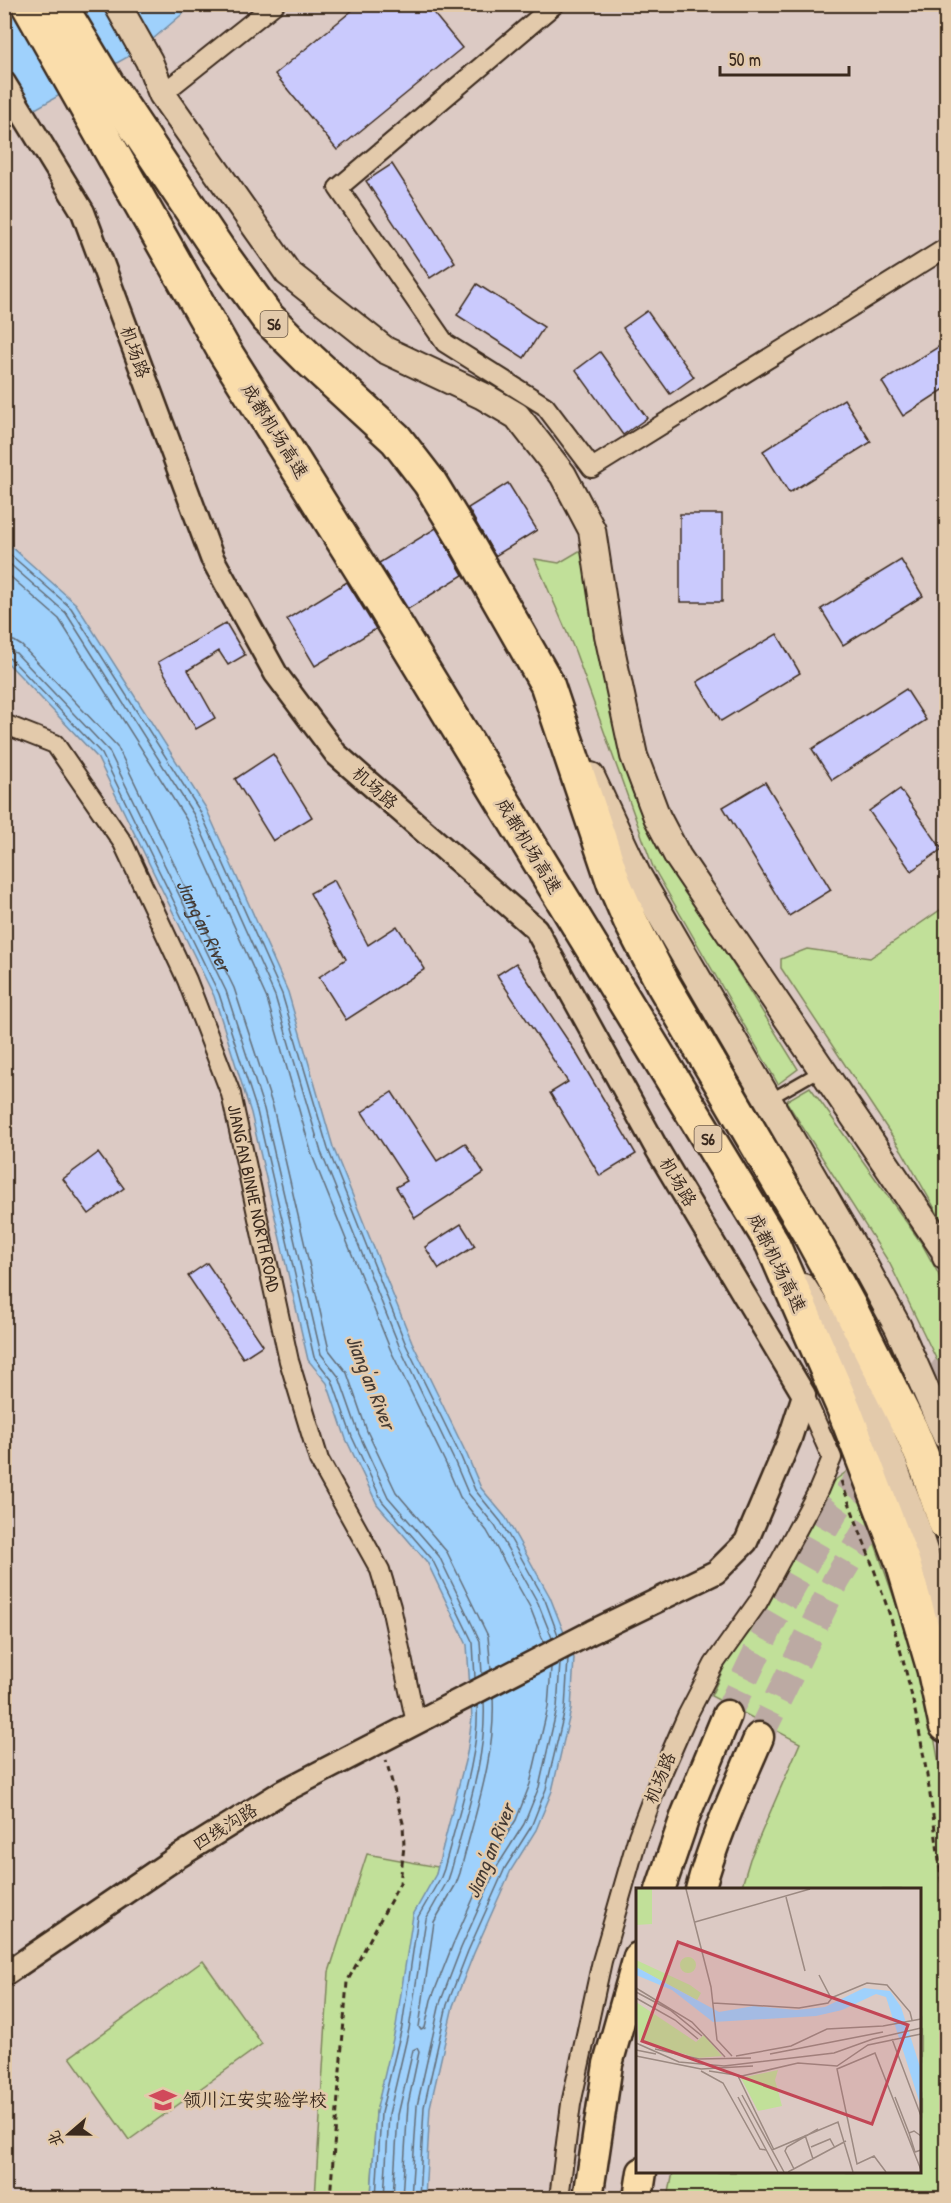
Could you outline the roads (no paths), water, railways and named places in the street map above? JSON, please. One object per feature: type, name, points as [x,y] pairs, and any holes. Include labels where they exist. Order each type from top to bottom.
[{"type":"highway","name":"成都机场高速","points":[[28,4],[219,251],[267,317],[396,439],[430,483],[547,684],[614,883],[630,920],[663,984],[796,1210],[849,1306],[910,1430],[928,1471],[946,1524]]},
{"type":"highway","name":"成都机场高速","points":[[59,4],[94,91],[225,352],[378,596],[772,1243],[844,1409],[903,1563],[934,1669],[946,1725]]},
{"type":"main road","points":[[117,4],[149,61],[162,94],[288,273],[384,350],[483,396],[517,416],[563,475],[592,530],[608,635],[634,756],[657,817],[678,857],[945,1251],[946,1257]]},
{"type":"main road","points":[[547,684],[637,874],[863,1263],[946,1420]]},
{"type":"main road","points":[[772,1243],[818,1310],[844,1355],[867,1404],[923,1546],[946,1624]]},
{"type":"main road","points":[[920,1374],[946,1436]]},
{"type":"main road","points":[[661,1888],[686,1814],[727,1715]]},
{"type":"main road","points":[[701,1888],[731,1802],[759,1737]]},
{"type":"main road","points":[[588,2199],[608,2064],[636,1964]]},
{"type":"main road","points":[[638,2199],[642,2173]]},
{"type":"street","points":[[162,94],[275,4]]},
{"type":"street","points":[[555,4],[338,188],[445,343],[545,406],[592,468],[946,248]]},
{"type":"street","name":"机场路","points":[[4,83],[83,212],[212,558],[276,674],[336,754],[536,929],[804,1395],[832,1458],[818,1491],[758,1602],[714,1664],[687,1716],[638,1836],[602,1961],[571,2104],[559,2199]]},
{"type":"street","name":"JIANG'AN BINHE NORTH ROAD","points":[[4,724],[55,744],[123,843],[187,980],[231,1094],[289,1361],[319,1460],[380,1570],[392,1607],[416,1723]]},
{"type":"street","name":"四线沟路","points":[[4,1975],[176,1858],[282,1792],[592,1632],[716,1572],[746,1542],[789,1442],[804,1395]]},
{"type":"lane","points":[[779,1094],[821,1070]]},
{"type":"water","points":[[21,5],[193,5],[140,50],[5,126],[5,16]]},
{"type":"water","name":"Jiang'an River","points":[[5,541],[76,604],[206,808],[288,992],[333,1147],[412,1342],[481,1488],[506,1518],[550,1597],[574,1658],[571,1710],[552,1791],[536,1830],[511,1870],[453,2006],[430,2107],[425,2198],[371,2198],[376,2112],[396,2026],[413,1915],[436,1874],[467,1753],[472,1718],[467,1645],[427,1562],[377,1504],[346,1439],[327,1383],[308,1360],[251,1113],[214,996],[97,757],[5,660]]},
{"type":"tunnel","points":[[911,1411],[946,1368]]},
{"type":"tunnel","points":[[727,1715],[771,1623],[836,1509],[877,1454]]},
{"type":"tunnel","points":[[759,1737],[836,1581],[893,1492]]},
{"type":"place","name":"领川江安实验学校","points":[[163,2100]]}]
